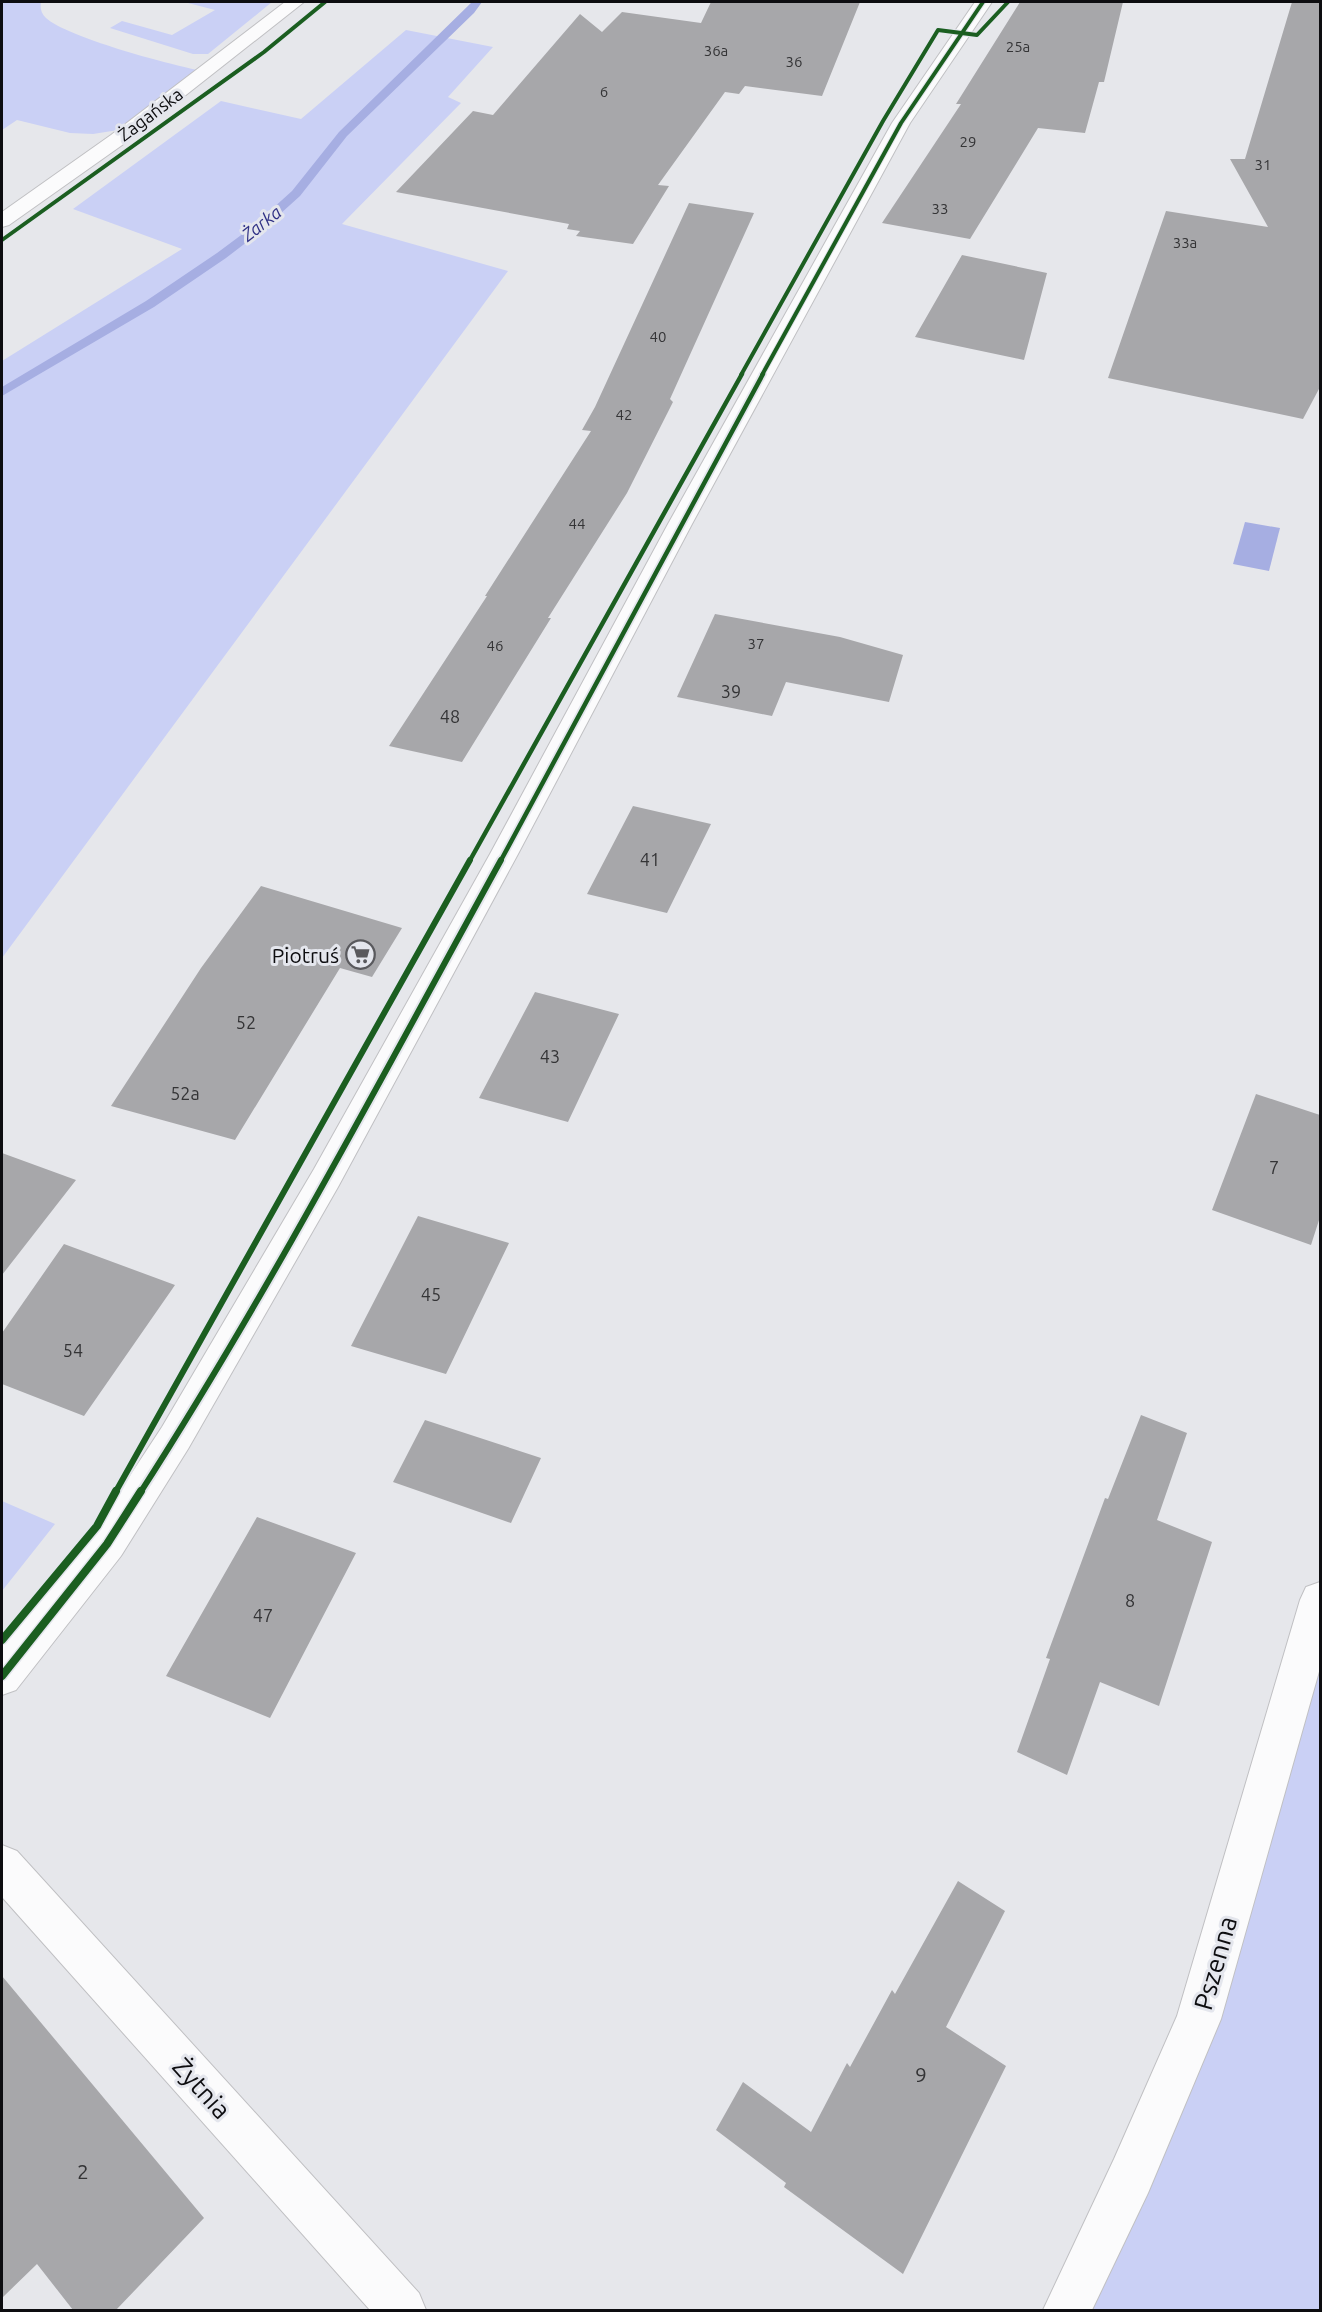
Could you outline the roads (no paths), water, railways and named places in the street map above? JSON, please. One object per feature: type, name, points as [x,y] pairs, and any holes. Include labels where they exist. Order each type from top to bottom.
[{"type":"street","name":"Żagańska","points":[[2,221],[118,139],[295,2]]},
{"type":"street","points":[[2,1676],[107,1544],[181,1428],[326,1178],[504,854],[680,524],[901,123],[983,2]]},
{"type":"street","name":"Pszenna","points":[[1067,2310],[1131,2176],[1198,2019],[1320,1600]]},
{"type":"street","name":"Żytnia","points":[[2,1866],[402,2310]]},
{"type":"waterway","name":"Żarka","points":[[2,392],[186,281],[256,229],[296,194],[343,134],[477,2]]},
{"type":"place","name":"Piotruś","points":[[360,955]]}]
